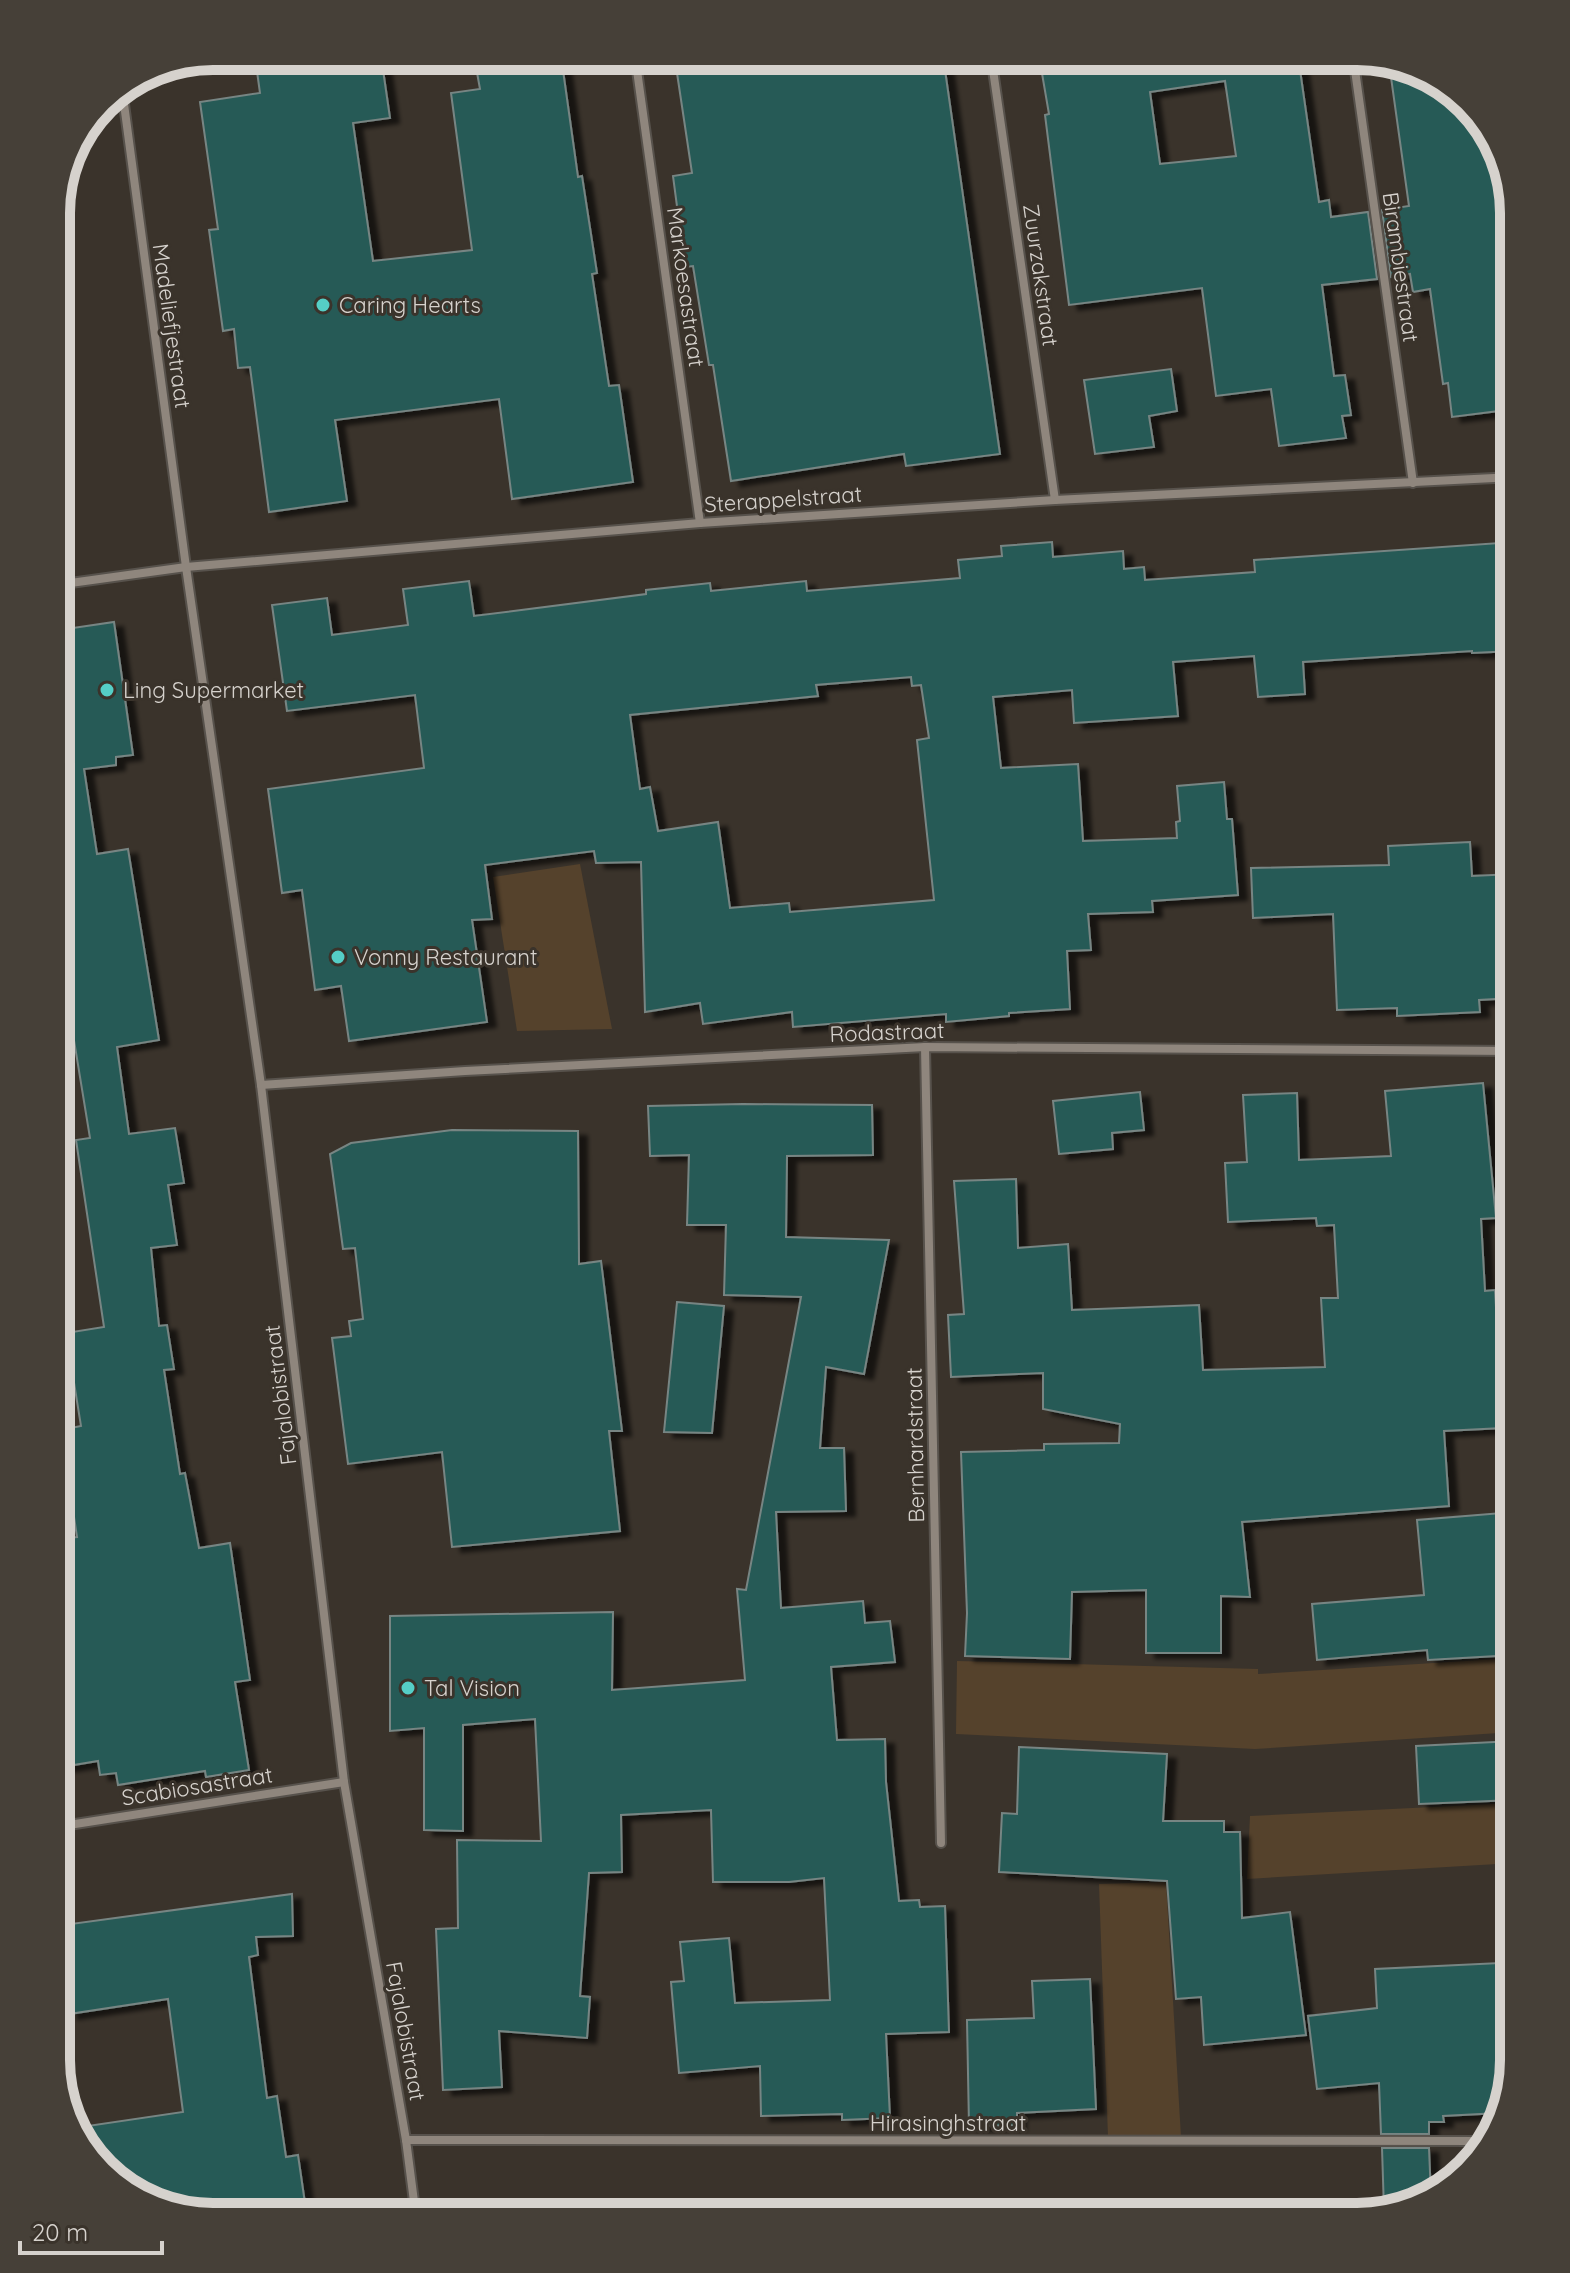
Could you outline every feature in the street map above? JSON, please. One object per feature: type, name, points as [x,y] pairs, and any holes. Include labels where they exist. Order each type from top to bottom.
[{"type":"street","name":"Markoesastraat","points":[[637,70],[700,523]]},
{"type":"street","name":"Zuurzakstraat","points":[[993,70],[1055,500]]},
{"type":"street","name":"Birambiestraat","points":[[1355,70],[1413,483]]},
{"type":"street","name":"Madeliefjestraat","points":[[124,102],[186,567]]},
{"type":"street","name":"Sterappelstraat","points":[[70,583],[186,567],[700,523],[1055,500],[1500,478]]},
{"type":"street","name":"Fajalobistraat","points":[[186,567],[261,1085],[344,1782],[414,2203]]},
{"type":"street","name":"Rodastraat","points":[[261,1085],[925,1047],[1500,1051]]},
{"type":"street","name":"Bernhardstraat","points":[[925,1047],[941,1843]]},
{"type":"street","name":"Scabiosastraat","points":[[70,1825],[344,1782]]},
{"type":"street","name":"Hirasinghstraat","points":[[406,2140],[1474,2141]]},
{"type":"shaded area","points":[[580,864],[612,1029],[517,1031],[493,877]]},
{"type":"shaded area","points":[[1500,1659],[1500,1733],[1255,1749],[956,1734],[957,1661],[1258,1669],[1258,1674]]},
{"type":"shaded area","points":[[1500,1804],[1500,1864],[1247,1879],[1250,1816]]},
{"type":"shaded area","points":[[1166,1882],[1181,2137],[1108,2137],[1099,1884]]},
{"type":"building","points":[[257,70],[383,70],[390,118],[353,123],[373,261],[472,250],[451,93],[480,89],[477,70],[563,70],[578,177],[582,176],[597,273],[592,274],[609,386],[619,385],[633,482],[512,499],[499,399],[335,420],[347,501],[269,512],[250,367],[238,368],[234,329],[223,331],[209,230],[218,229],[200,102],[260,93]]},
{"type":"building","points":[[745,70],[745,73],[764,70],[945,70],[1000,454],[906,466],[904,454],[731,481],[713,365],[709,365],[693,266],[685,267],[673,176],[692,173],[677,73]]},
{"type":"building","points":[[1041,70],[1300,70],[1319,202],[1329,200],[1331,217],[1368,212],[1377,279],[1322,285],[1334,376],[1345,375],[1351,415],[1342,416],[1346,438],[1279,446],[1271,389],[1216,396],[1202,288],[1069,305],[1045,115],[1049,114]],"holes":[[[1225,81],[1236,156],[1160,164],[1150,92]]]},
{"type":"building","points":[[1391,74],[1428,89],[1458,112],[1481,142],[1495,176],[1500,213],[1500,411],[1452,417],[1448,383],[1443,384],[1430,289],[1413,292],[1410,274],[1391,277],[1382,210],[1409,206]]},
{"type":"building","points":[[1171,369],[1177,411],[1149,416],[1154,447],[1095,454],[1084,380]]},
{"type":"building","points":[[1052,542],[1053,557],[1123,551],[1124,569],[1144,567],[1145,580],[1255,572],[1254,560],[1500,543],[1500,652],[1303,662],[1305,694],[1258,697],[1254,656],[1173,662],[1178,716],[1074,723],[1072,690],[993,697],[1001,768],[1078,764],[1083,841],[1177,838],[1176,822],[1180,821],[1177,786],[1224,782],[1227,819],[1232,819],[1238,895],[1152,901],[1153,912],[1088,914],[1091,950],[1067,951],[1070,1009],[946,1022],[946,1014],[793,1027],[792,1012],[703,1024],[700,1003],[645,1012],[641,862],[596,863],[594,851],[485,865],[492,919],[472,920],[487,1022],[349,1041],[341,986],[315,990],[302,890],[282,893],[268,789],[424,768],[415,695],[287,711],[272,605],[327,598],[332,635],[408,625],[403,589],[469,581],[474,616],[710,583],[711,591],[806,581],[807,591],[960,578],[958,560],[1002,556],[1001,546]],"holes":[[[911,677],[912,686],[921,685],[929,738],[917,740],[934,900],[790,912],[789,903],[730,908],[718,822],[658,831],[650,787],[640,789],[630,715],[818,696],[816,685]]]},
{"type":"building","points":[[114,622],[133,755],[116,757],[116,765],[84,769],[97,854],[128,849],[159,1040],[117,1047],[129,1134],[175,1128],[184,1183],[168,1185],[177,1245],[151,1248],[159,1326],[167,1325],[174,1369],[164,1370],[180,1474],[185,1473],[199,1548],[230,1543],[250,1680],[235,1682],[249,1770],[206,1777],[205,1771],[118,1785],[116,1773],[100,1775],[98,1761],[70,1766],[70,1538],[77,1537],[70,1490],[70,1428],[81,1426],[70,1358],[70,1332],[104,1327],[76,1140],[90,1138],[70,1028],[70,628]]},
{"type":"building","points":[[1470,842],[1472,876],[1500,875],[1500,999],[1479,1000],[1480,1012],[1397,1016],[1397,1008],[1337,1010],[1333,914],[1253,918],[1251,868],[1389,865],[1388,846]]},
{"type":"building","points":[[1483,1083],[1496,1218],[1481,1219],[1485,1291],[1495,1290],[1500,1428],[1444,1431],[1449,1506],[1242,1522],[1250,1597],[1221,1596],[1221,1653],[1146,1653],[1146,1590],[1072,1592],[1070,1659],[965,1656],[967,1613],[961,1452],[1044,1450],[1044,1444],[1119,1443],[1120,1424],[1043,1409],[1043,1373],[951,1377],[948,1315],[964,1314],[954,1181],[1016,1179],[1018,1248],[1068,1244],[1072,1310],[1199,1305],[1203,1370],[1325,1367],[1321,1298],[1338,1298],[1334,1225],[1317,1226],[1316,1218],[1228,1222],[1225,1163],[1247,1162],[1243,1095],[1297,1093],[1299,1160],[1391,1156],[1385,1091]]},
{"type":"building","points":[[1140,1092],[1144,1130],[1112,1133],[1113,1149],[1059,1154],[1053,1101]]},
{"type":"building","points":[[872,1105],[873,1155],[787,1156],[786,1237],[889,1240],[864,1374],[826,1367],[820,1448],[844,1448],[846,1511],[776,1512],[781,1608],[863,1601],[865,1623],[890,1621],[895,1662],[831,1667],[837,1740],[885,1739],[886,1782],[899,1901],[919,1900],[920,1907],[945,1906],[949,2032],[886,2034],[890,2118],[842,2120],[842,2114],[761,2116],[760,2066],[679,2073],[671,1982],[684,1981],[680,1942],[729,1938],[735,2003],[830,2000],[824,1878],[789,1882],[713,1882],[711,1810],[621,1815],[622,1872],[589,1873],[580,1996],[590,1997],[587,2038],[499,2031],[502,2087],[443,2090],[436,1929],[458,1928],[457,1840],[541,1841],[535,1719],[463,1725],[463,1831],[424,1830],[424,1728],[390,1731],[390,1616],[613,1612],[612,1690],[745,1680],[737,1589],[746,1590],[801,1297],[724,1295],[726,1225],[687,1225],[689,1155],[650,1156],[648,1106]]},
{"type":"building","points":[[452,1130],[578,1131],[579,1264],[601,1261],[622,1431],[609,1431],[620,1531],[452,1547],[442,1452],[348,1464],[332,1338],[351,1336],[349,1321],[363,1319],[355,1248],[343,1249],[330,1154],[351,1143]]},
{"type":"building","points":[[677,1302],[724,1306],[712,1433],[664,1432]]},
{"type":"building","points":[[1500,1513],[1500,1656],[1428,1660],[1427,1650],[1317,1660],[1312,1604],[1424,1595],[1417,1520]]},
{"type":"building","points":[[1500,1742],[1500,1801],[1419,1804],[1416,1746]]},
{"type":"building","points":[[1019,1747],[1167,1754],[1163,1821],[1224,1821],[1224,1832],[1240,1832],[1242,1918],[1290,1912],[1306,2035],[1204,2045],[1201,1997],[1176,1999],[1167,1881],[999,1872],[1002,1813],[1017,1814]]},
{"type":"building","points":[[292,1894],[293,1936],[256,1937],[258,1955],[249,1957],[267,2098],[277,2096],[286,2157],[298,2155],[305,2203],[204,2203],[185,2200],[134,2179],[105,2154],[86,2126],[183,2112],[168,1999],[70,2014],[70,1924]]},
{"type":"building","points":[[1500,1963],[1499,2079],[1489,2114],[1443,2116],[1444,2122],[1429,2122],[1429,2134],[1381,2134],[1379,2083],[1317,2089],[1308,2016],[1377,2008],[1375,1969]]},
{"type":"building","points":[[1090,1979],[1096,2109],[1017,2113],[1017,2125],[969,2126],[967,2020],[1034,2018],[1032,1981]]},
{"type":"building","points":[[1382,2148],[1429,2148],[1430,2182],[1412,2192],[1384,2200]]},
{"type":"place","name":"Caring Hearts","points":[[323,305]]},
{"type":"place","name":"Ling Supermarket","points":[[107,690]]},
{"type":"place","name":"Vonny Restaurant","points":[[338,957]]},
{"type":"place","name":"Tal Vision","points":[[408,1688]]}]
